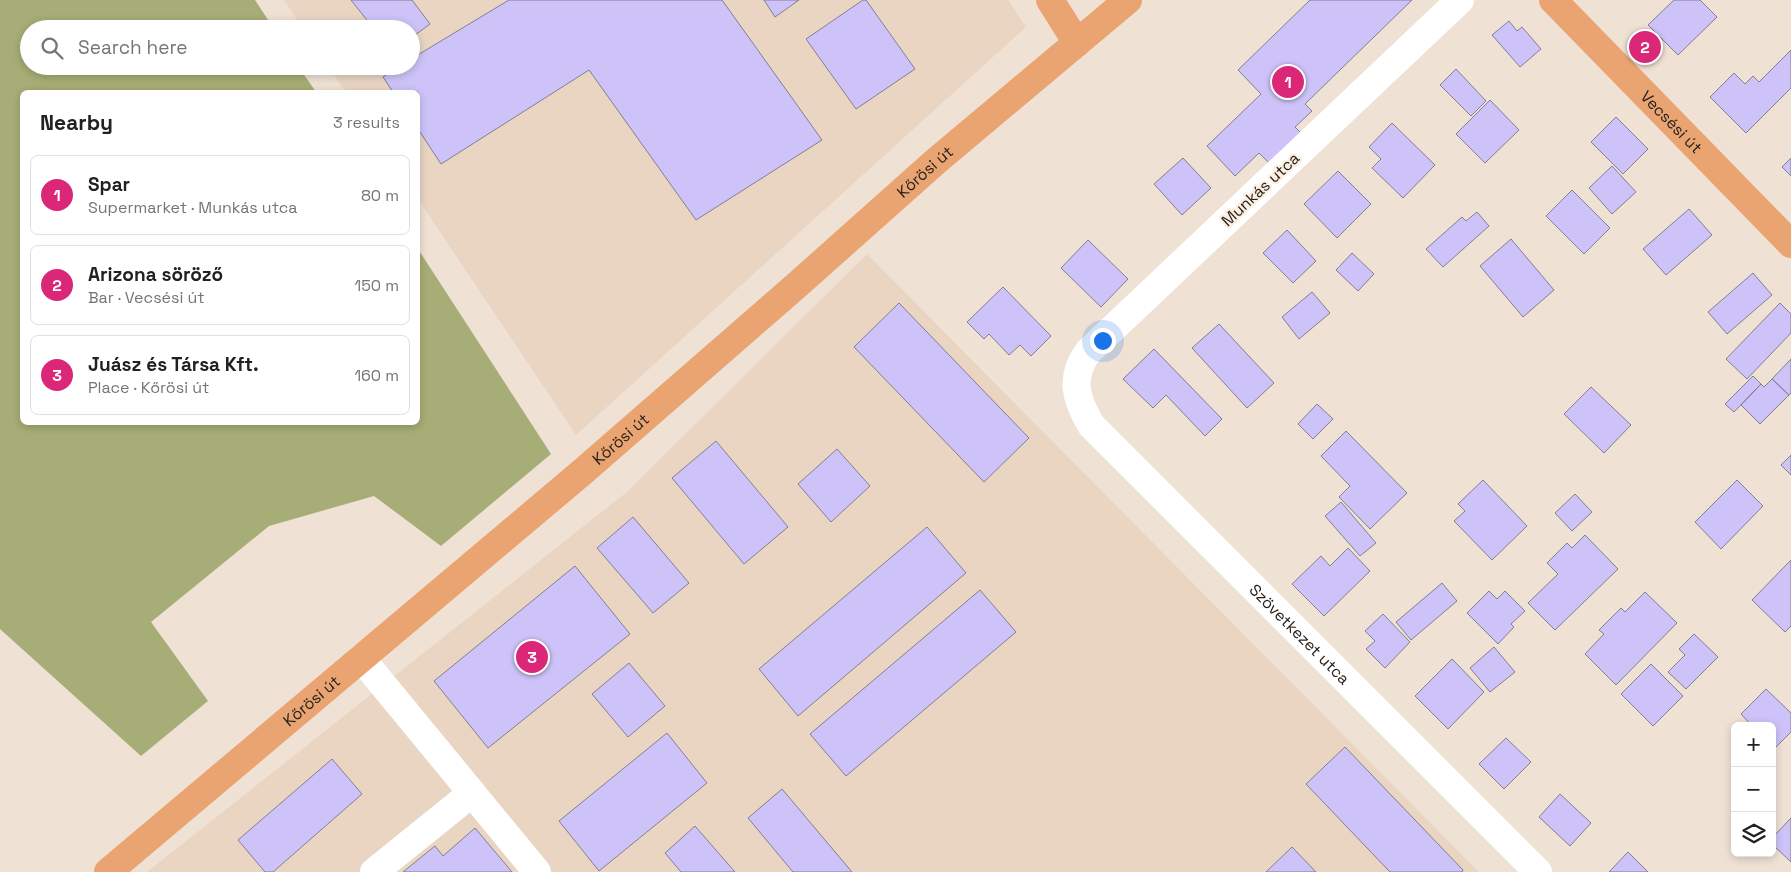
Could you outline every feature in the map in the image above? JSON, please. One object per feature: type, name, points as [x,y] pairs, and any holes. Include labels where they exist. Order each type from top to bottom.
[{"type":"main road","points":[[1050,0],[1077,43]]},
{"type":"main road","name":"Kőrösi út","points":[[108,872],[580,474],[935,162],[1128,0]]},
{"type":"main road","name":"Vecsési út","points":[[1552,0],[1791,244]]},
{"type":"street","name":"Munkás utca","points":[[1076,386],[1076,375],[1080,363],[1088,352],[1460,0]]},
{"type":"street","name":"Szövetkezet utca","points":[[1076,386],[1083,411],[1091,425],[1538,872]]},
{"type":"street","points":[[361,658],[537,872]]},
{"type":"street","points":[[374,872],[472,793]]},
{"type":"shaded area","points":[[284,0],[1008,0],[1026,27],[576,435],[420,202],[420,90],[345,90],[334,75],[420,75],[420,20],[297,20]]},
{"type":"shaded area","points":[[867,254],[1479,872],[147,872],[628,491]]},
{"type":"green space","points":[[0,0],[255,0],[268,20],[20,20],[20,75],[304,75],[315,90],[20,90],[20,425],[420,425],[420,252],[551,454],[441,546],[374,496],[269,526],[151,622],[208,701],[141,756],[0,629]]},
{"type":"building","points":[[351,0],[412,0],[430,24],[420,31],[420,20],[367,20]]},
{"type":"building","points":[[509,0],[722,0],[822,140],[696,220],[589,70],[441,164],[420,132],[420,90],[392,90],[383,77],[386,75],[420,75],[420,54]]},
{"type":"building","points":[[764,0],[799,0],[775,17]]},
{"type":"building","points":[[863,0],[866,0],[915,69],[856,109],[806,39]]},
{"type":"building","points":[[1310,0],[1412,0],[1305,104],[1312,111],[1295,127],[1303,135],[1272,166],[1259,153],[1235,176],[1207,146],[1261,94],[1238,70]]},
{"type":"building","points":[[1674,0],[1700,0],[1717,17],[1678,55],[1648,25]]},
{"type":"building","points":[[1509,21],[1517,31],[1522,27],[1541,49],[1520,67],[1492,35]]},
{"type":"building","points":[[1791,50],[1791,88],[1746,133],[1710,97],[1734,73],[1745,84],[1753,76],[1759,82]]},
{"type":"building","points":[[1456,69],[1486,101],[1471,116],[1440,85]]},
{"type":"building","points":[[1490,100],[1519,130],[1485,163],[1456,134]]},
{"type":"building","points":[[1616,117],[1648,149],[1623,174],[1591,142]]},
{"type":"building","points":[[1392,123],[1435,165],[1403,198],[1372,168],[1381,159],[1369,147]]},
{"type":"building","points":[[1183,158],[1211,188],[1182,215],[1154,184]]},
{"type":"building","points":[[1791,158],[1791,176],[1782,167]]},
{"type":"building","points":[[1612,166],[1636,192],[1612,214],[1589,188]]},
{"type":"building","points":[[1338,171],[1371,204],[1337,238],[1304,204]]},
{"type":"building","points":[[1572,190],[1610,228],[1584,254],[1546,216]]},
{"type":"building","points":[[1689,209],[1712,235],[1666,275],[1643,249]]},
{"type":"building","points":[[1477,212],[1489,226],[1443,267],[1426,249],[1462,217],[1466,221]]},
{"type":"building","points":[[1287,230],[1316,261],[1293,283],[1263,253]]},
{"type":"building","points":[[1511,239],[1554,290],[1523,317],[1480,266]]},
{"type":"building","points":[[1088,240],[1128,279],[1101,307],[1061,268]]},
{"type":"building","points":[[1352,253],[1374,274],[1358,291],[1336,270]]},
{"type":"building","points":[[1753,273],[1772,295],[1727,334],[1708,312]]},
{"type":"building","points":[[1003,287],[1051,336],[1031,356],[1020,345],[1009,355],[989,334],[984,339],[967,322]]},
{"type":"building","points":[[1312,292],[1330,313],[1299,339],[1282,317]]},
{"type":"building","points":[[899,303],[1029,438],[984,482],[854,347]]},
{"type":"building","points":[[1780,303],[1791,314],[1791,333],[1747,379],[1726,359]]},
{"type":"building","points":[[1219,324],[1274,383],[1247,408],[1192,348]]},
{"type":"building","points":[[1154,349],[1222,419],[1205,436],[1166,395],[1153,408],[1123,379]]},
{"type":"building","points":[[1791,359],[1791,393],[1789,395],[1772,379]]},
{"type":"building","points":[[1753,376],[1761,384],[1734,412],[1725,404]]},
{"type":"building","points":[[1772,379],[1789,395],[1760,424],[1741,405],[1761,384],[1764,387]]},
{"type":"building","points":[[1591,387],[1631,425],[1604,453],[1564,414]]},
{"type":"building","points":[[1317,404],[1333,419],[1313,439],[1298,424]]},
{"type":"building","points":[[1346,431],[1407,493],[1370,529],[1339,497],[1350,486],[1321,456]]},
{"type":"building","points":[[716,441],[788,527],[744,564],[672,478]]},
{"type":"building","points":[[837,449],[870,486],[831,522],[798,484]]},
{"type":"building","points":[[1791,455],[1791,475],[1781,465]]},
{"type":"building","points":[[1483,480],[1527,526],[1492,560],[1454,521],[1465,511],[1458,504]]},
{"type":"building","points":[[1737,480],[1763,506],[1721,549],[1695,522]]},
{"type":"building","points":[[1575,494],[1592,512],[1572,531],[1555,513]]},
{"type":"building","points":[[1341,502],[1376,543],[1360,556],[1325,516]]},
{"type":"building","points":[[633,517],[689,583],[653,613],[597,548]]},
{"type":"building","points":[[927,527],[966,573],[798,716],[759,669]]},
{"type":"building","points":[[1585,535],[1618,569],[1555,630],[1528,603],[1558,574],[1547,563],[1567,543],[1572,548]]},
{"type":"building","points":[[1348,548],[1370,571],[1324,616],[1292,584],[1321,556],[1330,566]]},
{"type":"building","points":[[1791,560],[1791,626],[1785,632],[1752,600]]},
{"type":"building","points":[[575,566],[630,634],[488,748],[434,681]]},
{"type":"building","points":[[1442,583],[1457,601],[1411,640],[1396,622]]},
{"type":"building","points":[[980,590],[1016,632],[846,776],[810,734]]},
{"type":"building","points":[[1489,591],[1497,599],[1505,591],[1525,611],[1511,624],[1514,627],[1498,644],[1467,613]]},
{"type":"building","points":[[1645,592],[1677,623],[1616,685],[1585,654],[1604,634],[1599,630],[1621,608],[1625,612]]},
{"type":"building","points":[[1383,614],[1410,642],[1385,668],[1366,649],[1375,641],[1365,631]]},
{"type":"building","points":[[1694,634],[1718,657],[1686,689],[1668,672],[1685,655],[1679,649]]},
{"type":"building","points":[[1494,647],[1515,672],[1490,692],[1470,668]]},
{"type":"building","points":[[1452,659],[1484,692],[1448,729],[1415,696]]},
{"type":"building","points":[[629,663],[665,706],[628,737],[592,694]]},
{"type":"building","points":[[1651,664],[1683,696],[1653,726],[1621,694]]},
{"type":"building","points":[[1766,689],[1791,713],[1791,732],[1776,747],[1776,722],[1748,722],[1741,714]]},
{"type":"building","points":[[667,733],[707,783],[599,871],[559,821]]},
{"type":"building","points":[[1506,738],[1531,762],[1504,789],[1479,764]]},
{"type":"building","points":[[1345,747],[1463,870],[1462,872],[1390,872],[1306,784]]},
{"type":"building","points":[[332,759],[362,794],[273,872],[265,872],[238,840]]},
{"type":"building","points":[[782,789],[852,872],[793,872],[748,818]]},
{"type":"building","points":[[1560,794],[1591,823],[1570,846],[1539,817]]},
{"type":"building","points":[[1791,818],[1791,862],[1776,848],[1776,834]]},
{"type":"building","points":[[695,826],[735,872],[681,872],[665,853]]},
{"type":"building","points":[[475,828],[512,872],[403,872],[435,846],[443,856]]},
{"type":"building","points":[[1292,847],[1316,872],[1266,872]]},
{"type":"building","points":[[1628,852],[1648,872],[1609,872]]},
{"type":"place","name":"Arizona söröző","points":[[1645,47]]},
{"type":"place","name":"Spar","points":[[1288,82]]},
{"type":"place","name":"Juász és Társa Kft.","points":[[532,657]]}]
